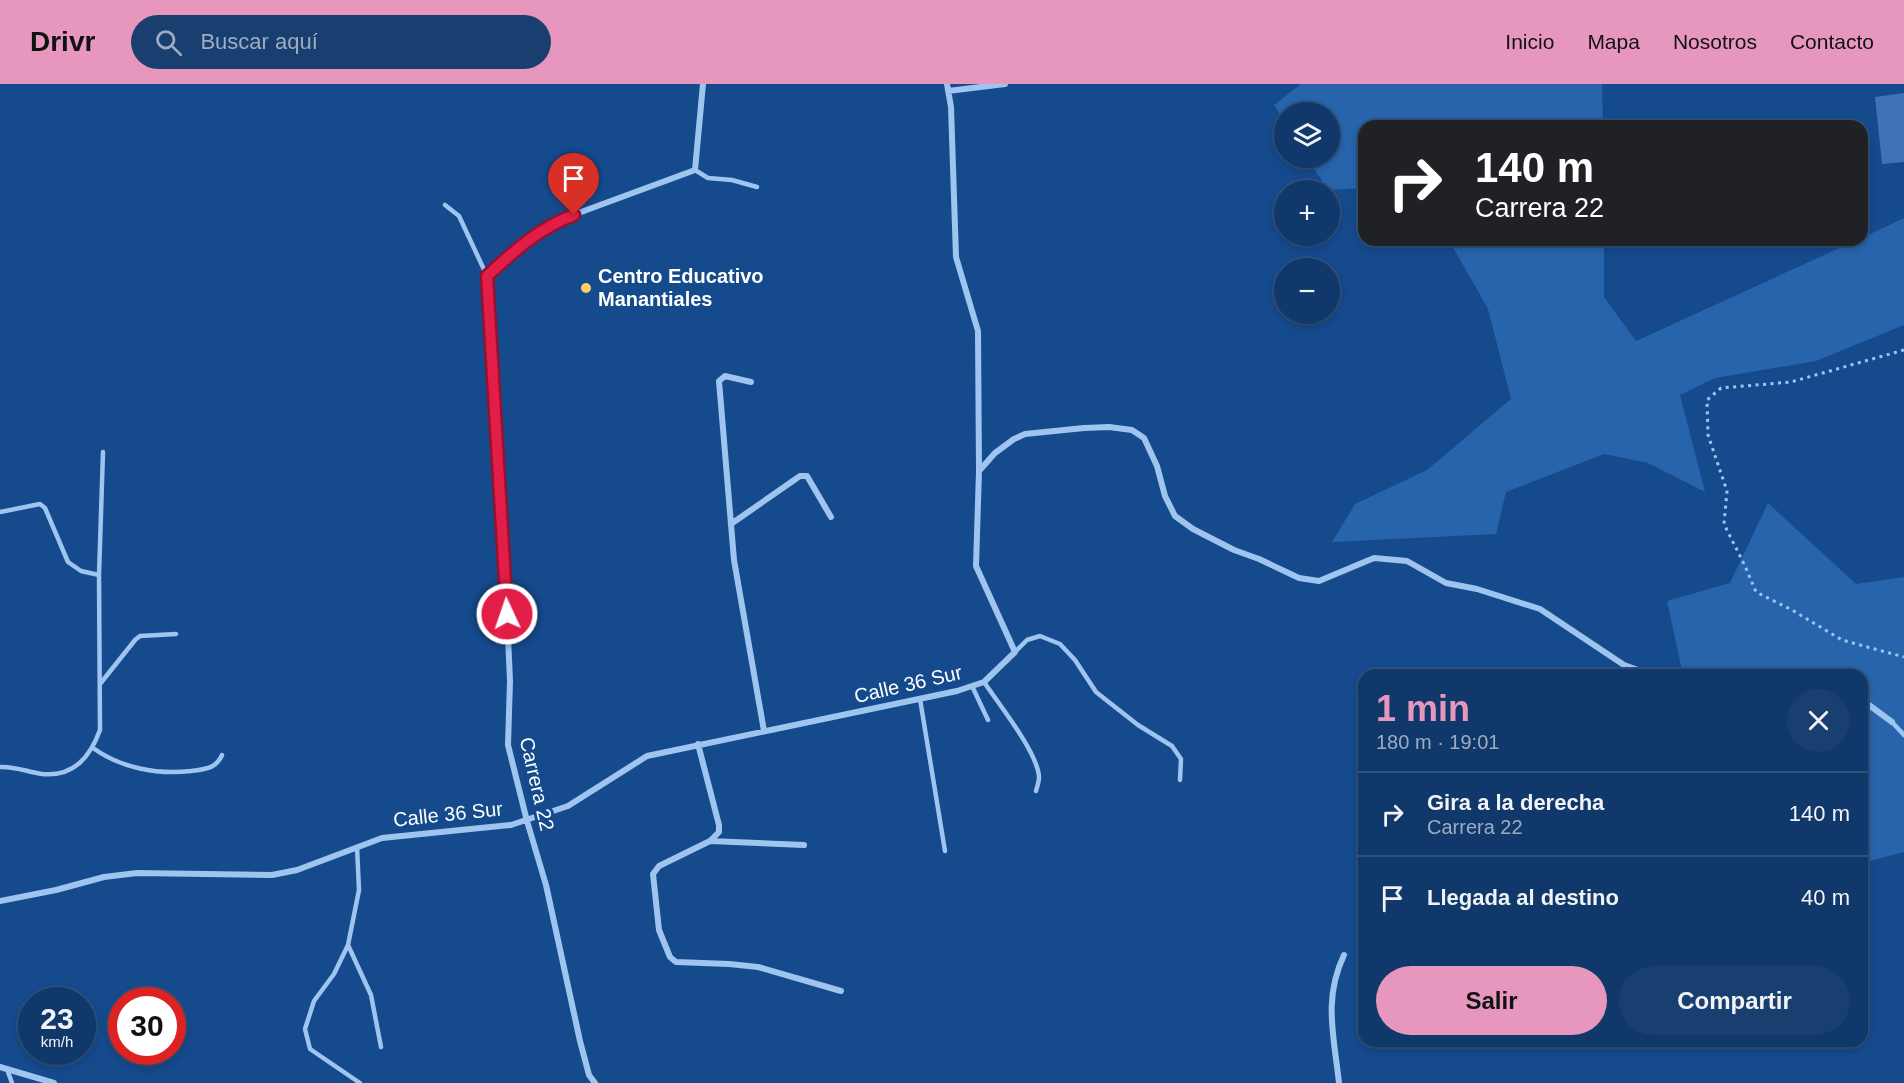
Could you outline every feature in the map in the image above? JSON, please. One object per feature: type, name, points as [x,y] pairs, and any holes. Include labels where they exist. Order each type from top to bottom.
[{"type":"street","points":[[487,276],[524,243],[554,222],[695,170],[704,84]]},
{"type":"street","points":[[1005,84],[947,87],[951,107],[956,257],[978,331],[979,471],[976,566],[1015,652]]},
{"type":"street","name":"Carrera 22","points":[[487,276],[504,547],[510,681],[508,744],[546,885],[580,1041],[590,1075],[595,1083]]},
{"type":"street","points":[[751,382],[725,376],[719,381],[734,560],[764,731]]},
{"type":"street","points":[[979,471],[995,453],[1014,438],[1025,434],[1109,427],[1132,430],[1144,438],[1157,466],[1165,496],[1175,516],[1193,529],[1234,550],[1259,559],[1299,579],[1319,581],[1374,558],[1407,561],[1446,583],[1477,589],[1540,609],[1624,665],[1635,669]]},
{"type":"street","points":[[731,524],[800,476],[807,476],[831,517]]},
{"type":"street","name":"Calle 36 Sur","points":[[0,901],[56,890],[104,877],[137,873],[272,875],[297,870],[382,838],[511,825],[568,806],[647,756],[957,691],[984,682],[1015,652]]},
{"type":"street","points":[[1868,705],[1892,722]]},
{"type":"street","points":[[698,744],[719,832],[710,841],[658,866],[653,874],[659,930],[670,957],[676,962],[758,967],[841,991]]},
{"type":"street","points":[[710,841],[804,845]]},
{"type":"street","points":[[1340,1083],[1330,1006],[1334,978],[1344,955]]},
{"type":"street","points":[[3,1068],[54,1083]]},
{"type":"lane","points":[[695,170],[708,178],[732,180],[757,187]]},
{"type":"lane","points":[[446,204],[459,216],[487,276]]},
{"type":"lane","points":[[0,766],[43,774],[62,773],[81,764],[93,748],[100,730],[99,575],[103,452]]},
{"type":"lane","points":[[0,512],[40,504],[45,508],[68,562],[81,571],[99,575]]},
{"type":"lane","points":[[100,684],[140,636],[176,634]]},
{"type":"lane","points":[[1015,652],[1027,640],[1040,636],[1060,644],[1076,660],[1096,692],[1138,725],[1172,746],[1181,759],[1180,780]]},
{"type":"lane","points":[[984,682],[1028,748],[1038,770],[1036,791]]},
{"type":"lane","points":[[972,686],[988,720]]},
{"type":"lane","points":[[920,699],[945,851]]},
{"type":"lane","points":[[1892,722],[1904,735]]},
{"type":"lane","points":[[93,748],[107,758],[130,766],[171,773],[210,768],[219,763],[222,755]]},
{"type":"lane","points":[[357,846],[359,890],[348,945],[334,974],[314,1001],[305,1029],[310,1049],[360,1083]]},
{"type":"lane","points":[[348,945],[371,995],[381,1047]]},
{"type":"lane","points":[[3,1068],[12,1083]]},
{"type":"path","points":[[1904,350],[1791,382],[1721,388],[1707,400],[1708,435],[1727,491],[1724,524],[1756,592],[1792,610],[1842,640],[1904,657]]},
{"type":"shaded area","points":[[1301,84],[1602,84],[1603,120],[1358,120],[1358,188],[1340,189],[1340,180],[1321,180],[1314,168],[1340,168],[1340,102],[1278,102]]},
{"type":"shaded area","points":[[1904,218],[1904,325],[1816,361],[1715,378],[1680,395],[1705,492],[1648,463],[1604,454],[1506,492],[1496,534],[1332,542],[1355,504],[1427,470],[1511,399],[1488,309],[1452,246],[1604,246],[1604,297],[1636,341],[1844,246],[1868,246],[1868,235]]},
{"type":"shaded area","points":[[1768,503],[1856,584],[1904,577],[1904,852],[1868,861],[1868,669],[1682,669],[1667,601],[1730,583]]},
{"type":"building","points":[[1904,93],[1904,162],[1882,164],[1875,97]]},
{"type":"place","name":"Centro Educativo Manantiales","points":[[586,288]]},
{"type":"route","points":[[507,614],[487,276],[524,243],[554,222],[574,215]]}]
